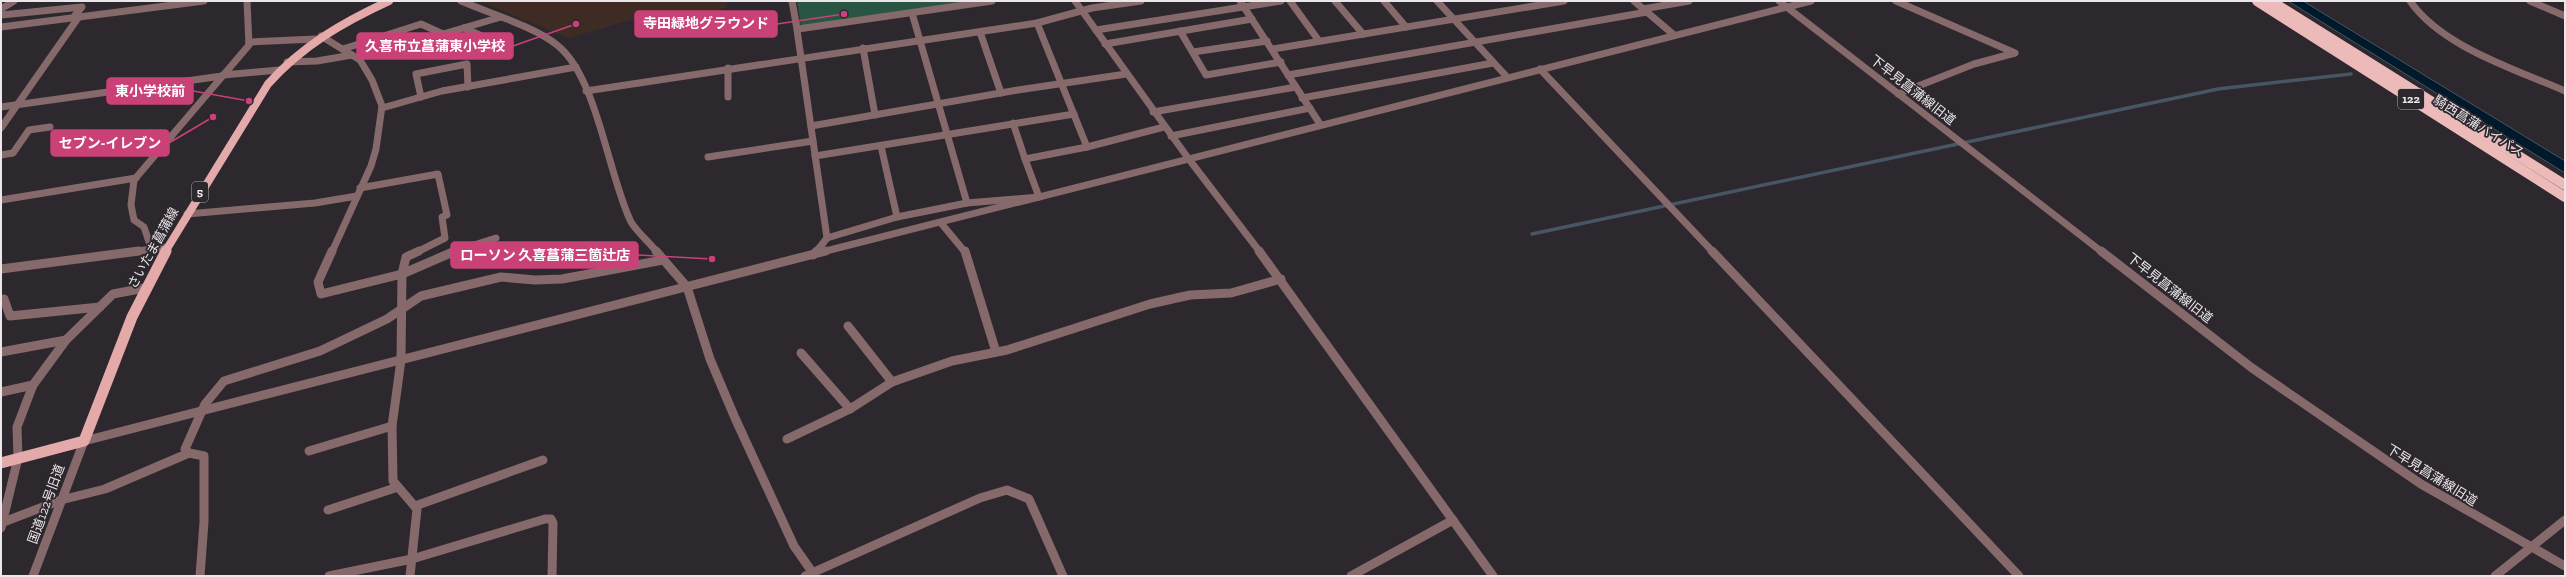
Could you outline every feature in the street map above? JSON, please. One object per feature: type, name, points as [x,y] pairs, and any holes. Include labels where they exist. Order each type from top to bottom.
[{"type":"highway","name":"騎西菖蒲バイパス","points":[[2257,1],[2565,197]]},
{"type":"highway","name":"騎西菖蒲バイパス","points":[[2271,1],[2565,185]]},
{"type":"main road","name":"さいたま菖蒲線","points":[[84,441],[145,288],[167,246],[256,101],[279,70],[318,37],[376,4],[389,1]]},
{"type":"main road","points":[[1,463],[84,441]]},
{"type":"street","points":[[1,9],[14,1]]},
{"type":"street","points":[[1,27],[204,1]]},
{"type":"street","points":[[151,248],[144,227],[134,220],[130,205],[136,178],[223,76],[249,42],[247,1]]},
{"type":"street","points":[[462,1],[541,35],[558,45],[576,67],[600,125],[615,182],[632,222],[687,287],[710,359],[735,418],[794,546],[811,575],[980,498],[1007,490],[1029,499],[1063,576]]},
{"type":"street","points":[[792,1],[797,26],[827,238]]},
{"type":"street","points":[[797,26],[912,13],[992,1]]},
{"type":"street","points":[[1075,1],[1164,127],[1281,279],[1493,576]]},
{"type":"street","points":[[586,92],[728,68],[980,32],[1037,22],[1083,12],[1092,8],[1141,1]]},
{"type":"street","points":[[1096,30],[1242,4],[1281,1]]},
{"type":"street","points":[[1290,1],[1319,41]]},
{"type":"street","points":[[1335,1],[1362,34]]},
{"type":"street","points":[[1384,1],[1406,27]]},
{"type":"street","points":[[1437,1],[1506,77]]},
{"type":"street","points":[[1272,49],[1564,1]]},
{"type":"street","points":[[1634,1],[1674,35]]},
{"type":"street","points":[[1288,75],[1476,44],[1689,1]]},
{"type":"street","name":"下早見菖蒲線旧道","points":[[1779,1],[2252,368],[2421,484],[2565,566]]},
{"type":"street","points":[[84,441],[941,223],[1320,124],[1811,1]]},
{"type":"street","points":[[1896,1],[2015,53],[1974,64],[1898,94]]},
{"type":"street","points":[[2410,1],[2424,18],[2456,41],[2565,91]]},
{"type":"street","points":[[2530,1],[2565,16]]},
{"type":"street","points":[[1242,4],[1320,124]]},
{"type":"street","points":[[1,15],[82,7],[1,128]]},
{"type":"street","points":[[912,13],[967,203]]},
{"type":"street","points":[[343,49],[422,24],[442,34],[501,17]]},
{"type":"street","points":[[1105,44],[1252,19]]},
{"type":"street","points":[[1037,22],[1087,147]]},
{"type":"street","points":[[464,28],[495,42],[504,51]]},
{"type":"street","points":[[1180,31],[1206,75],[1281,62]]},
{"type":"street","points":[[980,32],[1001,93]]},
{"type":"street","points":[[249,42],[318,37],[343,49],[360,60],[372,80],[382,108],[376,149],[318,282],[321,294],[402,274],[454,251],[496,238]]},
{"type":"street","points":[[1193,52],[1267,41]]},
{"type":"street","points":[[863,48],[874,115]]},
{"type":"street","points":[[287,62],[317,61],[352,55]]},
{"type":"street","points":[[1302,98],[1494,63]]},
{"type":"street","points":[[421,97],[416,74],[453,65],[467,64],[468,87]]},
{"type":"street","points":[[382,108],[421,97],[468,87],[576,67]]},
{"type":"street","points":[[728,68],[728,97]]},
{"type":"street","points":[[1540,69],[2019,576]]},
{"type":"street","points":[[1,107],[223,76],[279,70]]},
{"type":"street","points":[[811,126],[1001,93],[1126,74]]},
{"type":"street","points":[[1153,112],[1296,87]]},
{"type":"street","points":[[1171,136],[1310,108]]},
{"type":"street","points":[[815,156],[1074,114]]},
{"type":"street","points":[[1013,123],[1039,197]]},
{"type":"street","points":[[1,155],[13,153],[29,130],[50,127]]},
{"type":"street","points":[[1025,159],[1087,147],[1164,127]]},
{"type":"street","points":[[105,144],[171,137]]},
{"type":"street","points":[[708,157],[813,141]]},
{"type":"street","points":[[881,146],[897,217]]},
{"type":"street","points":[[187,214],[315,203],[438,174],[447,215],[442,217],[445,238],[406,257],[402,274],[403,310],[401,360],[392,426],[393,481],[417,509],[410,576]]},
{"type":"street","points":[[1,200],[136,178]]},
{"type":"street","points":[[813,255],[827,238],[897,217],[967,203],[1039,197]]},
{"type":"street","points":[[941,223],[964,248],[996,352]]},
{"type":"street","points":[[1,269],[167,246]]},
{"type":"street","points":[[189,453],[185,448],[199,412],[212,391],[224,381],[320,351],[403,310],[420,296],[477,280],[501,277],[535,280],[562,279],[663,260]]},
{"type":"street","points":[[787,439],[850,409],[892,382],[952,361],[996,352],[1150,304],[1190,295],[1231,293],[1281,279]]},
{"type":"street","points":[[2,524],[18,458],[17,427],[22,408],[33,385],[66,340],[113,294],[145,288]]},
{"type":"street","points":[[1,300],[4,299],[10,316],[100,307]]},
{"type":"street","points":[[848,326],[892,382]]},
{"type":"street","points":[[1,352],[66,340]]},
{"type":"street","points":[[802,354],[850,409]]},
{"type":"street","points":[[1,392],[33,385]]},
{"type":"street","points":[[309,451],[392,426]]},
{"type":"street","name":"国道122号旧道","points":[[33,576],[84,441]]},
{"type":"street","points":[[2,524],[61,500],[105,489],[189,453],[204,456],[204,522],[200,576]]},
{"type":"street","points":[[414,506],[543,460]]},
{"type":"street","points":[[328,510],[398,487]]},
{"type":"street","points":[[330,576],[412,559],[551,519],[554,558],[552,576]]},
{"type":"street","points":[[1351,576],[1453,520]]},
{"type":"street","points":[[2495,576],[2565,520]]},
{"type":"shaded area","points":[[479,1],[728,1],[726,8],[651,30],[638,18],[569,38]]},
{"type":"green space","points":[[797,1],[980,1],[801,27]]},
{"type":"water","points":[[2288,1],[2303,1],[2565,161],[2565,173]]},
{"type":"waterway","points":[[1532,234],[2218,89],[2351,74]]},
{"type":"place","name":"寺田緑地グラウンド","points":[[844,14]]},
{"type":"place","name":"久喜市立菖蒲東小学校","points":[[576,24]]},
{"type":"place","name":"東小学校前","points":[[249,101]]},
{"type":"place","name":"セブン-イレブン","points":[[213,117]]},
{"type":"place","name":"ローソン 久喜菖蒲三箇辻店","points":[[712,259]]}]
